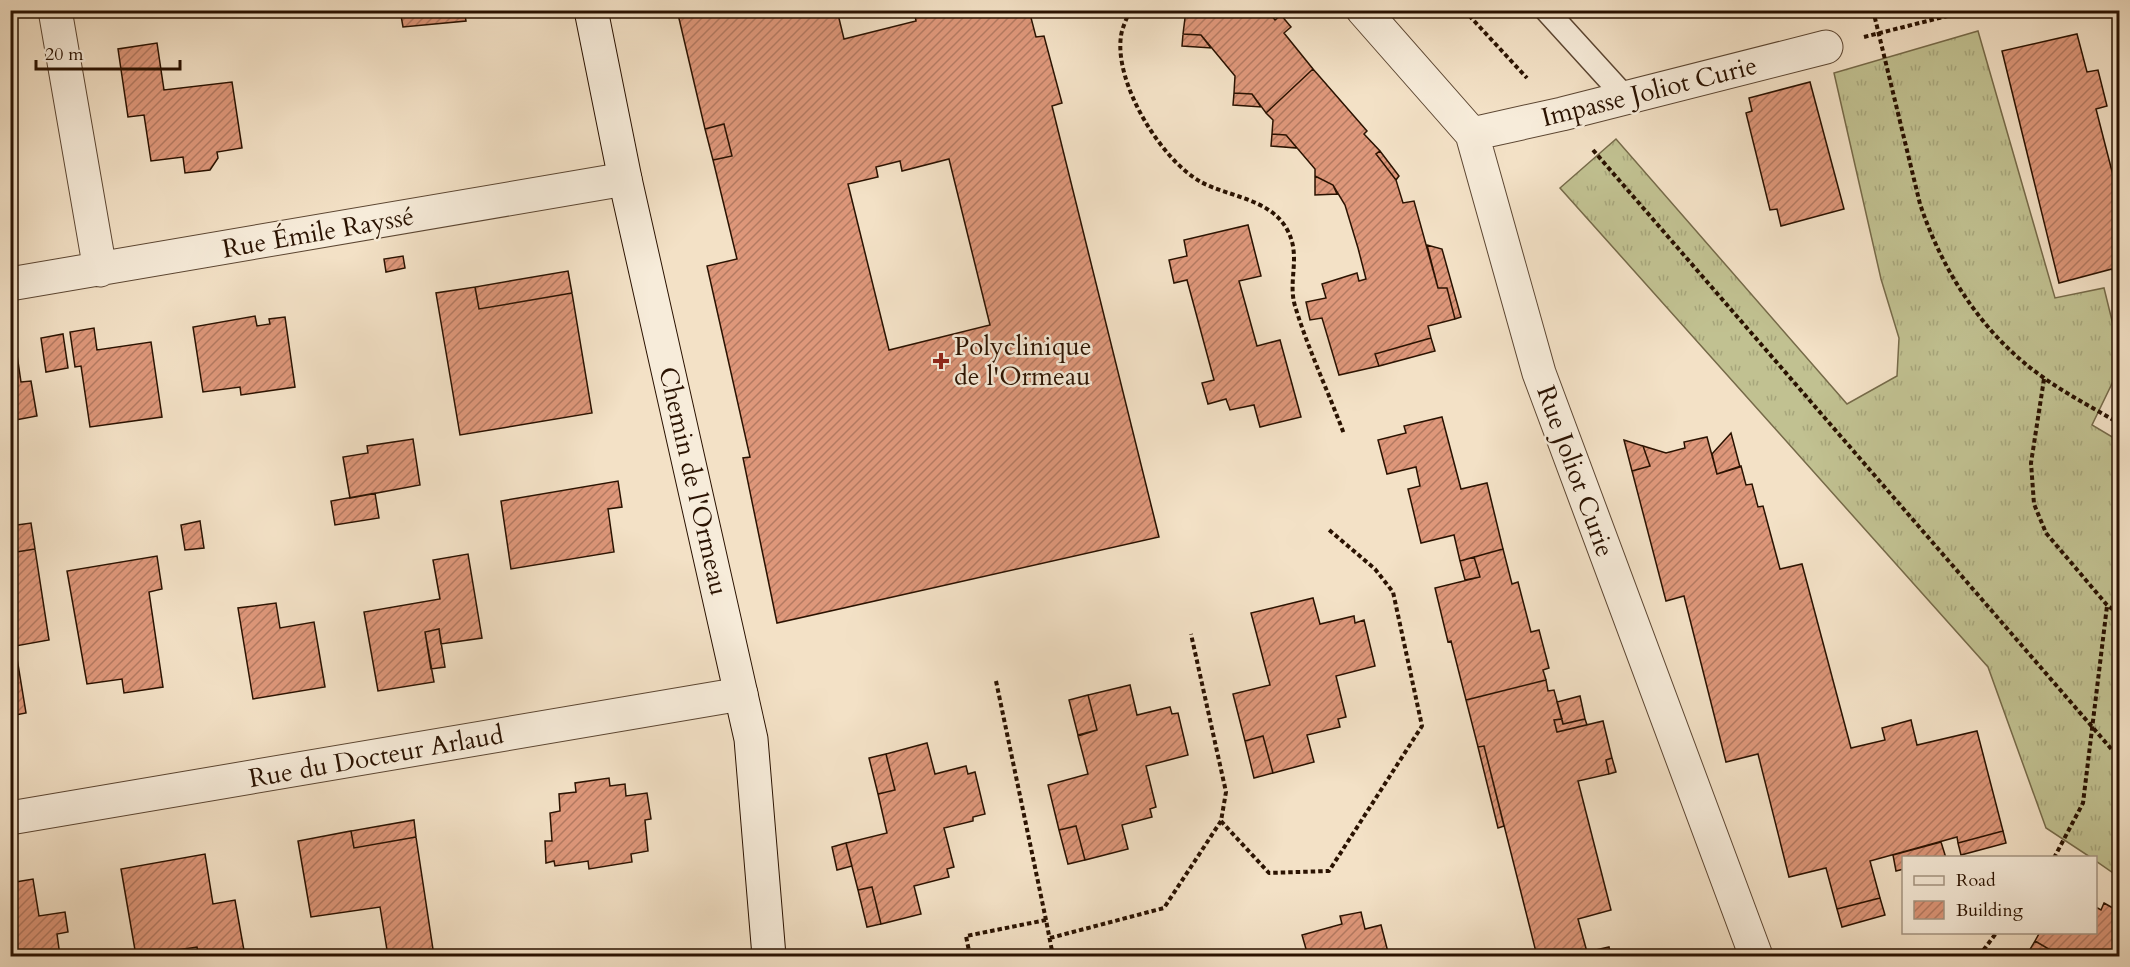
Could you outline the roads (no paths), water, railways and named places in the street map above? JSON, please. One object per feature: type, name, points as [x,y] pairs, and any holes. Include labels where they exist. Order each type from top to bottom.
[{"type":"street","points":[[55,10],[100,270]]},
{"type":"street","name":"Chemin de l'Ormeau","points":[[591,10],[625,179],[751,738],[769,957]]},
{"type":"street","name":"Rue Joliot Curie","points":[[1363,10],[1472,134],[1539,373],[1756,957]]},
{"type":"street","name":"Impasse Joliot Curie","points":[[1472,134],[1562,114],[1826,46]]},
{"type":"street","name":"Rue Émile Rayssé","points":[[10,284],[625,179]]},
{"type":"street","name":"Rue du Docteur Arlaud","points":[[10,818],[741,694]]},
{"type":"lane","points":[[1546,10],[1626,98]]},
{"type":"place","name":"Polyclinique de l'Ormeau","points":[[941,361]]}]
